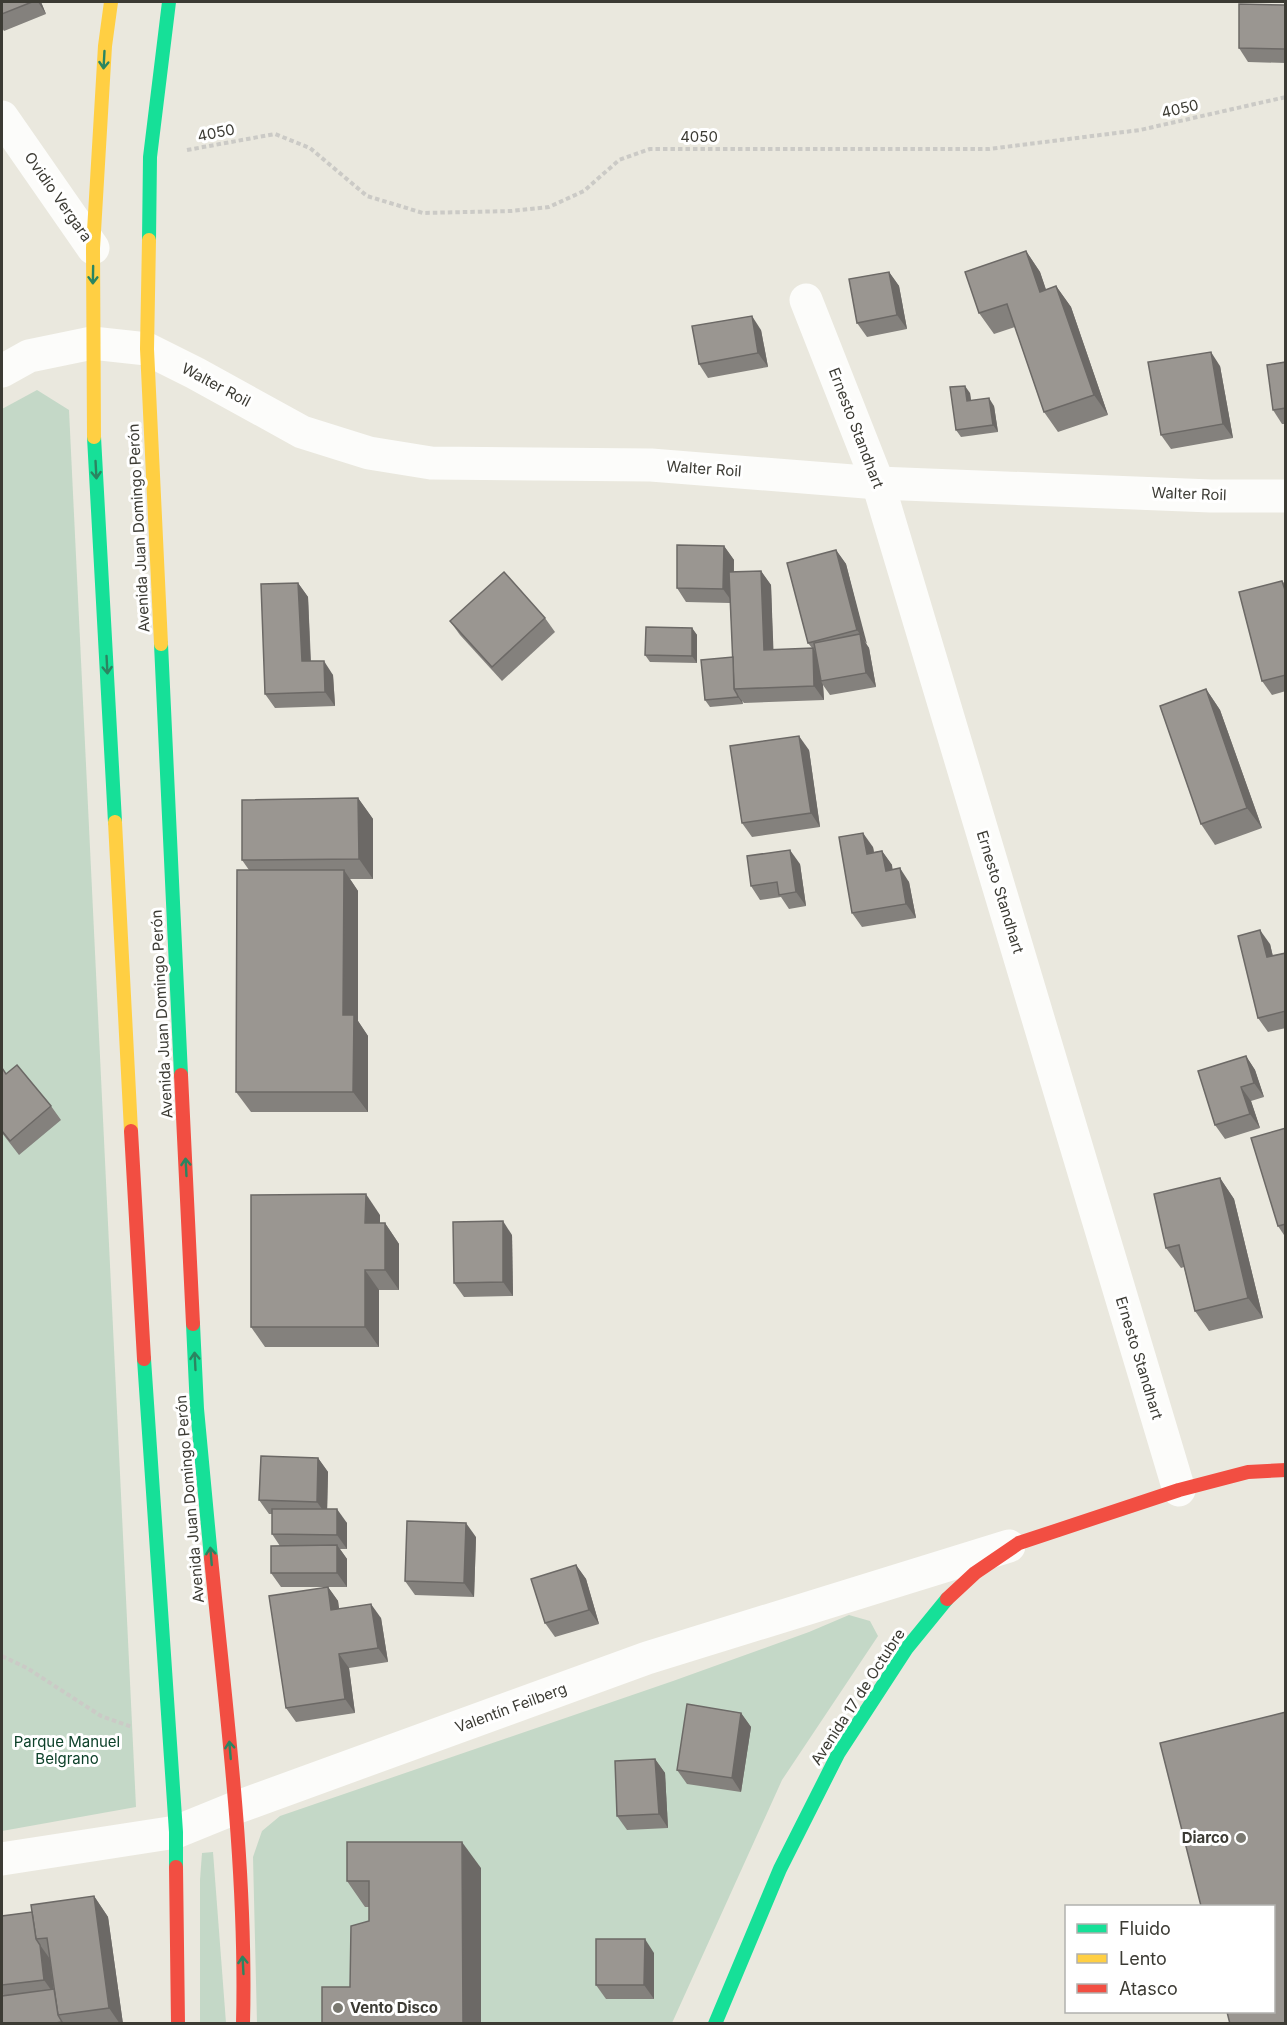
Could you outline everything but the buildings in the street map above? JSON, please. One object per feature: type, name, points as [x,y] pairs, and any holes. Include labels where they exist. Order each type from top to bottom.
[{"type":"street","points":[[111,2],[105,46],[93,248],[93,410],[154,1529],[176,1832],[178,2024]]},
{"type":"street","name":"Avenida Juan Domingo Perón","points":[[169,2],[150,158],[147,349],[197,1409],[235,1808],[244,1981],[243,2024]]},
{"type":"street","name":"Ovidio Vergara","points":[[2,117],[93,248]]},
{"type":"street","name":"Ernesto Standhart","points":[[806,300],[878,483],[1179,1490]]},
{"type":"street","points":[[2,371],[29,356],[92,343],[147,349]]},
{"type":"street","name":"Walter Roil","points":[[147,349],[302,432],[369,453],[431,463],[651,465],[878,483],[1211,496],[1286,496]]},
{"type":"street","name":"Avenida 17 de Octubre","points":[[715,2024],[806,1813],[838,1754],[873,1698],[907,1648],[941,1605],[975,1573],[1019,1543],[1179,1490],[1248,1472],[1286,1454]]},
{"type":"street","name":"Avenida 17 de Octubre","points":[[1248,1472],[1286,1470]]},
{"type":"street","name":"Valentín Feilberg","points":[[2,1859],[176,1832],[235,1808],[647,1658],[1019,1543]]},
{"type":"path","name":"4050","points":[[150,158],[275,134],[310,148],[367,196],[423,213],[512,211],[549,207],[584,191],[619,160],[650,149],[989,149],[1140,130],[1286,97]]},
{"type":"path","points":[[2,1656],[27,1668],[101,1716],[170,1741]]},
{"type":"green space","name":"Parque Manuel Belgrano","points":[[37,390],[69,410],[136,1807],[2,1831],[2,409]]},
{"type":"green space","points":[[849,1615],[870,1621],[878,1636],[782,1780],[672,2023],[257,2023],[253,1857],[262,1831],[280,1816],[673,1681],[809,1632]]},
{"type":"green space","points":[[213,1852],[226,2023],[200,2023],[202,1853]]},
{"type":"traffic: fast","points":[[149,240],[150,157],[169,2]]},
{"type":"traffic: fast","points":[[94,437],[115,822]]},
{"type":"traffic: fast","points":[[161,644],[181,1075]]},
{"type":"traffic: fast","points":[[193,1324],[197,1409],[211,1558]]},
{"type":"traffic: fast","points":[[144,1359],[176,1832],[176,1867]]},
{"type":"traffic: fast","points":[[715,2024],[780,1869],[838,1754],[907,1648],[947,1599]]},
{"type":"traffic: slow","points":[[94,437],[93,248],[105,46],[111,2]]},
{"type":"traffic: slow","points":[[149,240],[147,349],[161,644]]},
{"type":"traffic: slow","points":[[115,822],[131,1131]]},
{"type":"traffic: jam","points":[[181,1075],[193,1324]]},
{"type":"traffic: jam","points":[[131,1131],[144,1359]]},
{"type":"traffic: jam","points":[[947,1599],[975,1573],[1019,1543],[1179,1490],[1248,1472],[1286,1470]]},
{"type":"traffic: jam","points":[[211,1558],[239,1849],[243,2024]]},
{"type":"traffic: jam","points":[[176,1867],[178,2024]]},
{"type":"place","name":"Diarco","points":[[1241,1838]]},
{"type":"place","name":"Vento Disco","points":[[338,2008]]}]
